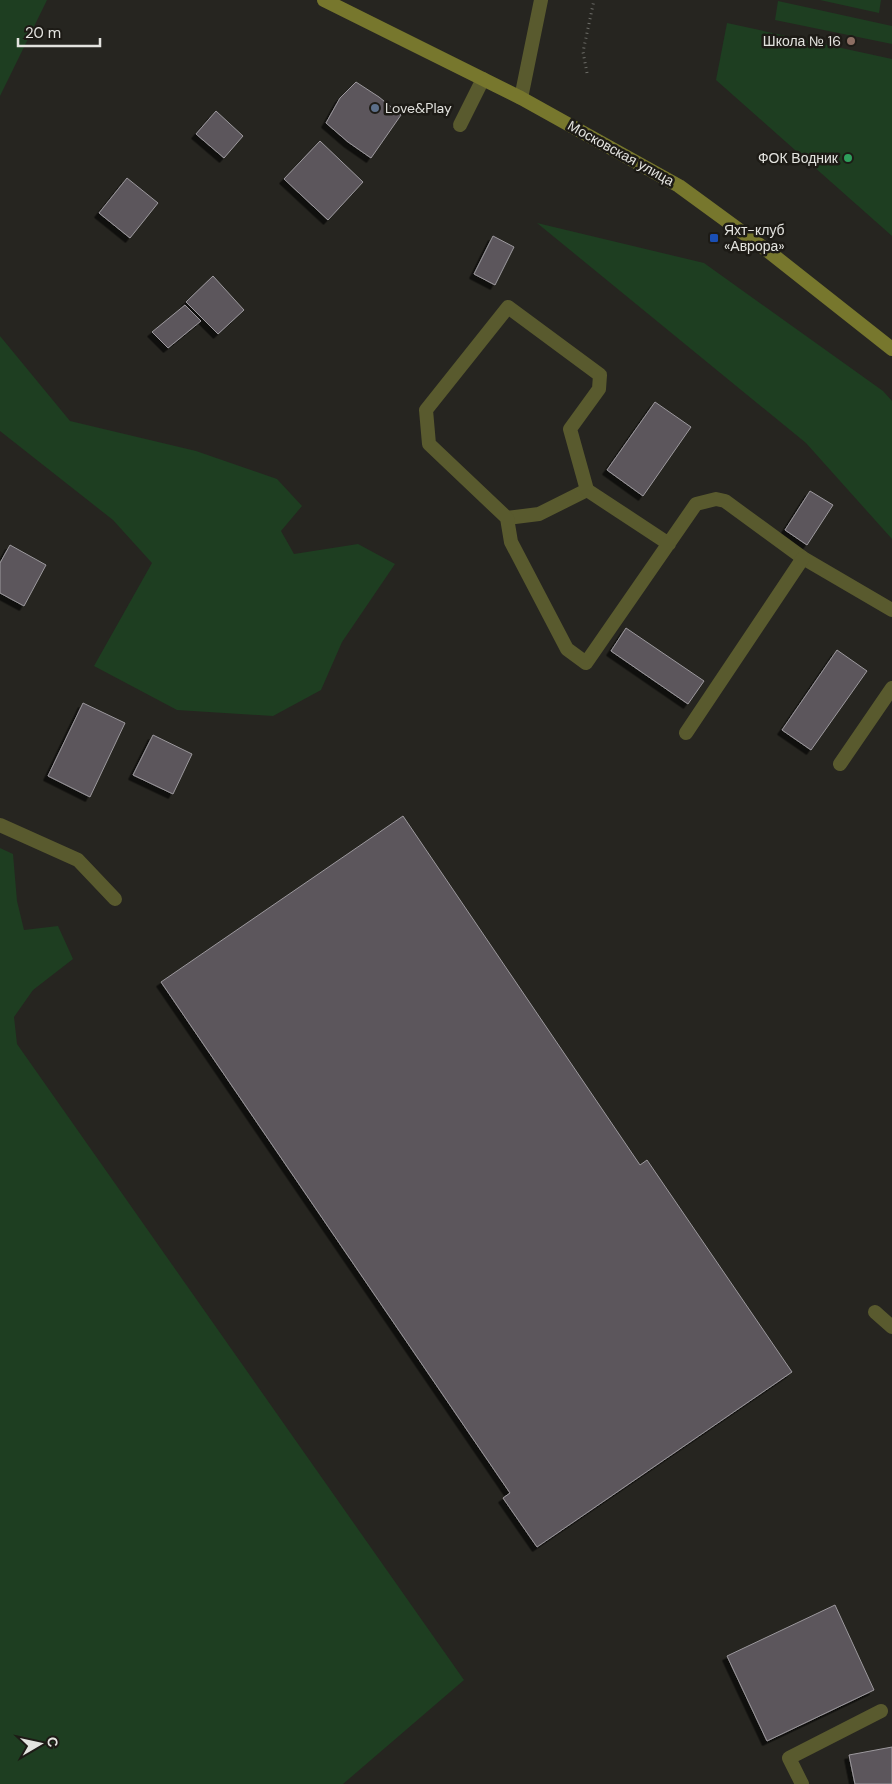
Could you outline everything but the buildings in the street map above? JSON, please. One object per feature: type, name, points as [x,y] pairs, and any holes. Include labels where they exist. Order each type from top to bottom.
[{"type":"main road","name":"Московская улица","points":[[324,0],[521,98],[679,186],[768,251],[892,349]]},
{"type":"street","points":[[521,98],[541,0]]},
{"type":"street","points":[[460,125],[483,79]]},
{"type":"street","points":[[669,544],[587,490],[570,429],[599,389],[600,375],[508,307],[426,410],[429,444],[507,518],[511,542],[567,649],[586,663],[669,544],[696,504],[716,499],[725,501],[803,558],[892,610]]},
{"type":"street","points":[[507,518],[539,514],[587,490]]},
{"type":"street","points":[[686,733],[803,558]]},
{"type":"street","points":[[840,764],[892,688]]},
{"type":"street","points":[[0,825],[78,860],[115,899]]},
{"type":"street","points":[[875,1312],[892,1327]]},
{"type":"street","points":[[802,1784],[790,1758],[881,1711]]},
{"type":"path","points":[[587,73],[583,52],[594,0]]},
{"type":"green space","points":[[0,0],[47,0],[0,96]]},
{"type":"green space","points":[[820,0],[881,0],[879,13]]},
{"type":"green space","points":[[778,1],[892,26],[892,44],[775,20]]},
{"type":"green space","name":"ФОК Водник","points":[[727,23],[892,59],[892,236],[716,80]]},
{"type":"green space","points":[[537,223],[704,263],[883,391],[892,401],[892,539],[806,443]]},
{"type":"green space","points":[[0,336],[70,421],[196,451],[277,479],[302,506],[281,531],[294,554],[358,544],[395,564],[342,642],[321,690],[273,716],[177,710],[94,666],[152,563],[113,520],[0,431]]},
{"type":"green space","points":[[0,848],[13,854],[17,901],[24,930],[58,926],[73,959],[33,990],[14,1017],[17,1044],[464,1680],[343,1784],[0,1784]]},
{"type":"place","name":"Школа № 16","points":[[851,41]]},
{"type":"place","name":"Love&Play","points":[[375,108]]},
{"type":"place","name":"ФОК Водник","points":[[848,158]]},
{"type":"place","name":"Яхт-клуб «Аврора»","points":[[714,238]]}]
